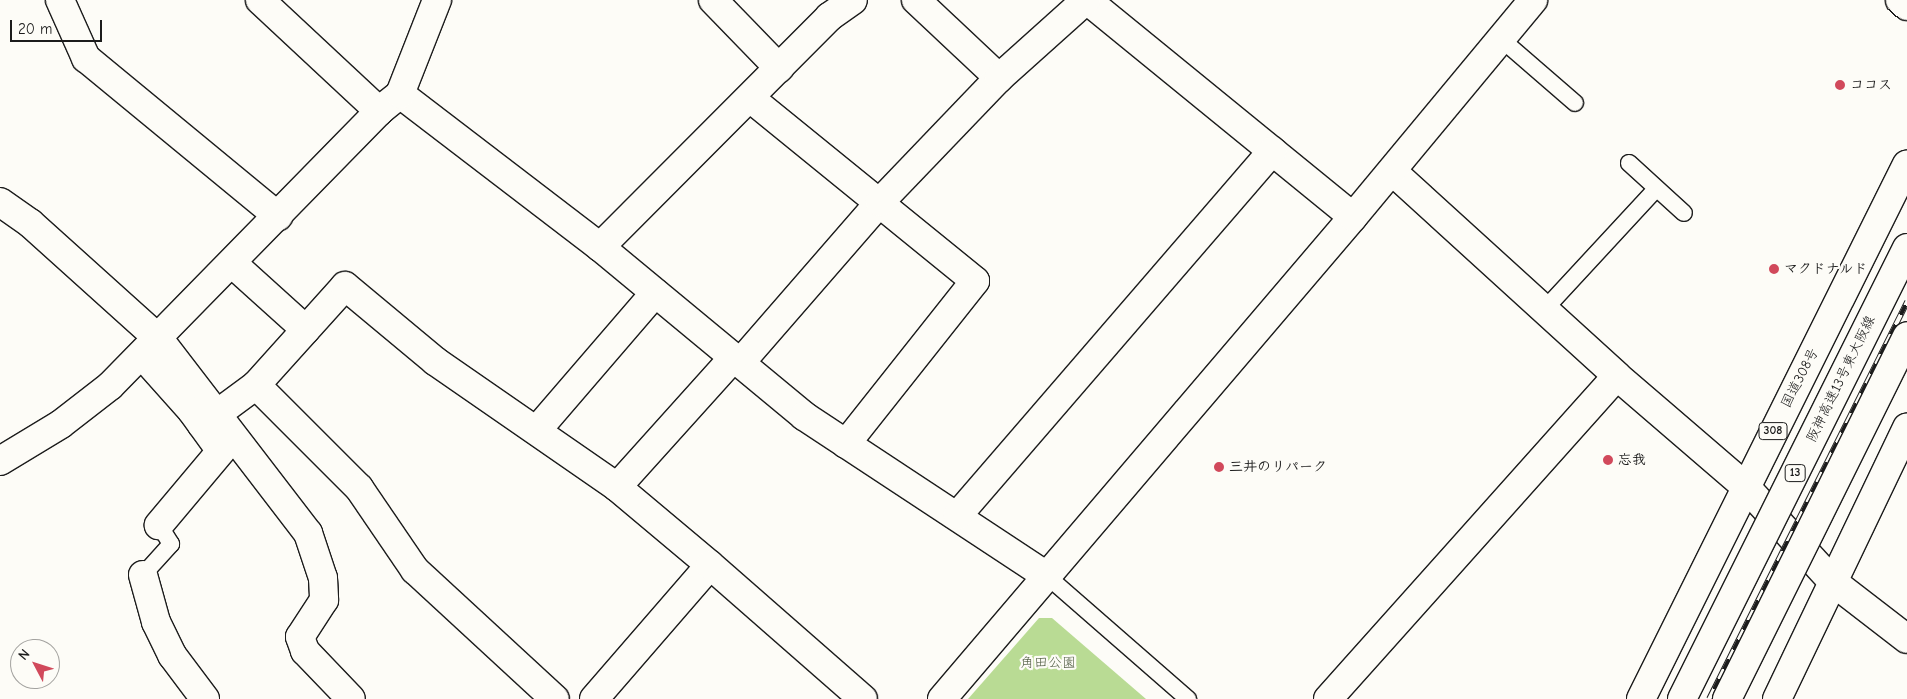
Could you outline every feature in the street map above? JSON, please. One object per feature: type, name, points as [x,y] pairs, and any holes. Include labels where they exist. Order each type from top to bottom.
[{"type":"main road","points":[[60,0],[86,58],[278,216]]},
{"type":"main road","points":[[260,0],[379,111]]},
{"type":"main road","points":[[0,461],[61,424],[110,386],[232,264],[379,111],[400,94],[437,0]]},
{"type":"main road","points":[[713,0],[779,68]]},
{"type":"main road","points":[[600,247],[750,98],[829,16],[853,0]]},
{"type":"main road","points":[[916,0],[999,78]]},
{"type":"main road","points":[[617,487],[736,361],[880,202],[999,78],[1087,0],[1354,217]]},
{"type":"main road","points":[[942,699],[1354,217],[1533,0]]},
{"type":"main road","points":[[1900,0],[1907,6]]},
{"type":"main road","points":[[400,94],[600,247],[804,416],[958,515],[1047,576]]},
{"type":"main road","points":[[750,98],[975,281],[846,444]]},
{"type":"main road","points":[[958,515],[1272,151]]},
{"type":"main road","name":"国道308号","points":[[1641,699],[1907,164]]},
{"type":"main road","points":[[1392,171],[1617,376],[1746,487],[1833,582],[1907,639]]},
{"type":"main road","points":[[0,202],[30,222],[150,347],[210,420],[308,533],[323,578],[324,600],[300,638],[305,651],[351,699]]},
{"type":"main road","name":"阪神高速13号東大阪線","points":[[1682,699],[1907,248]]},
{"type":"main road","points":[[232,264],[306,330]]},
{"type":"main road","points":[[210,420],[256,385],[345,286],[435,361],[617,487],[710,565],[863,699]]},
{"type":"main road","points":[[537,430],[655,293]]},
{"type":"main road","points":[[1727,699],[1907,336]]},
{"type":"main road","points":[[1328,699],[1617,376]]},
{"type":"main road","points":[[256,385],[359,488],[415,570],[555,699]]},
{"type":"main road","points":[[159,525],[221,451],[210,420]]},
{"type":"main road","points":[[1777,699],[1907,428]]},
{"type":"main road","points":[[594,699],[710,565]]},
{"type":"main road","points":[[143,575],[160,630],[172,655],[205,699]]},
{"type":"lane","points":[[1500,38],[1575,103]]},
{"type":"lane","points":[[1629,163],[1684,213]]},
{"type":"lane","points":[[1544,310],[1656,189]]},
{"type":"lane","points":[[143,575],[171,544],[159,525]]},
{"type":"lane","points":[[1047,576],[1188,699]]},
{"type":"green space","name":"角田公園","points":[[1039,618],[1052,618],[1146,699],[968,699]]},
{"type":"railway","points":[[1684,699],[1827,403],[1907,250]]},
{"type":"railway","points":[[1709,699],[1907,302]]},
{"type":"place","name":"ココス","points":[[1840,85]]},
{"type":"place","name":"マクドナルド","points":[[1774,269]]},
{"type":"place","name":"忘我","points":[[1608,460]]},
{"type":"place","name":"三井のリパーク","points":[[1219,467]]}]
